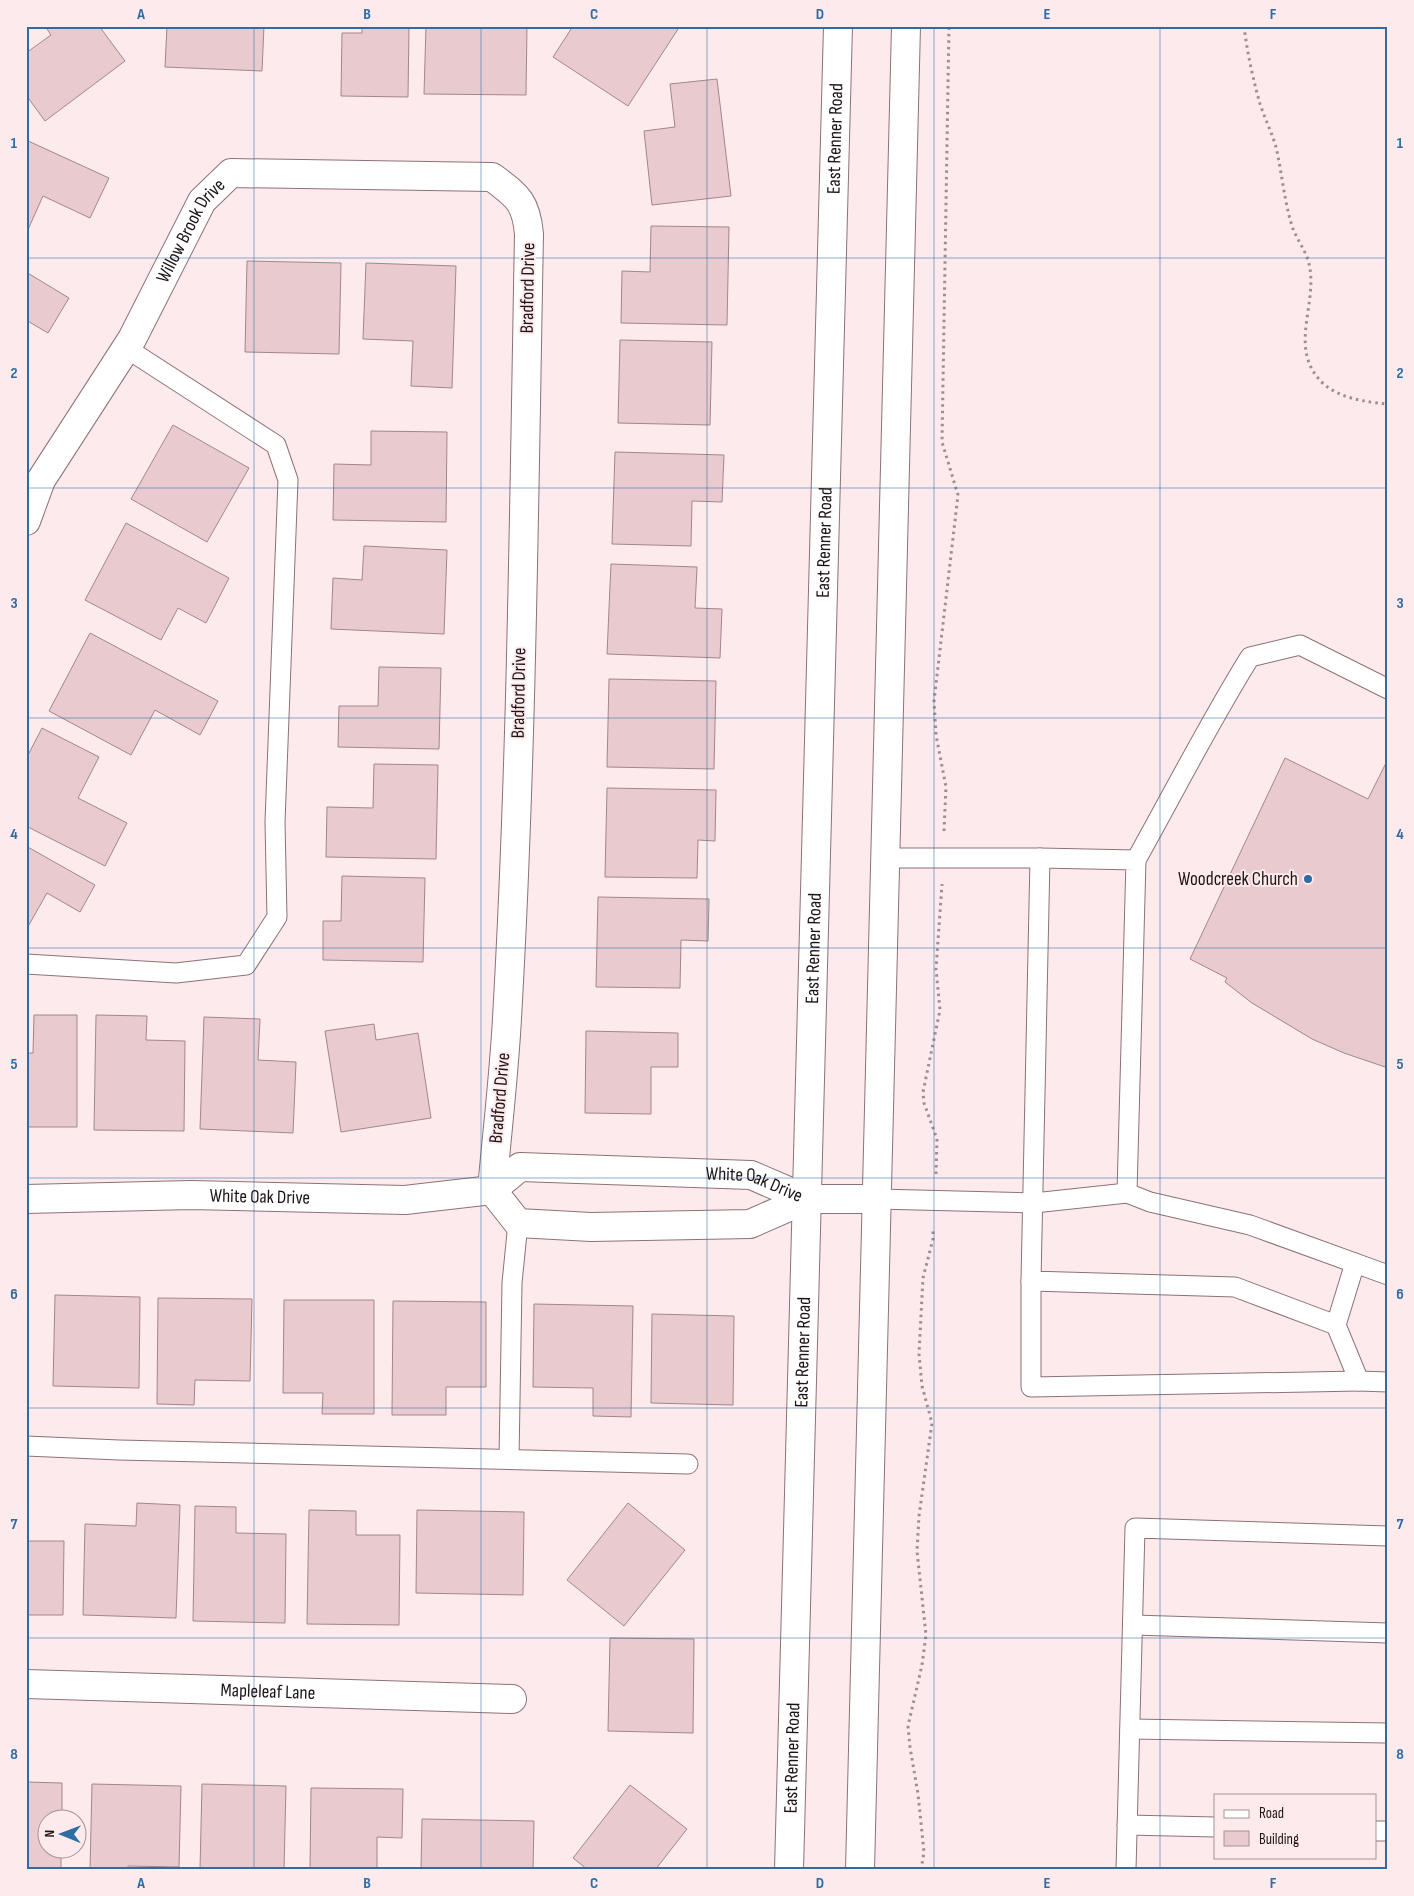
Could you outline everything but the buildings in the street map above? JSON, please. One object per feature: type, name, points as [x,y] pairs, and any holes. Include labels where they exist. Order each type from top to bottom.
[{"type":"main road","name":"East Renner Road","points":[[789,1870],[838,26]]},
{"type":"main road","points":[[860,1870],[906,26]]},
{"type":"main road","name":"Willow Brook Drive","points":[[26,521],[41,480],[126,348],[202,202],[232,173],[492,177],[518,198]]},
{"type":"main road","name":"Bradford Drive","points":[[492,1190],[507,1021],[515,860],[529,234],[528,219],[518,198]]},
{"type":"main road","name":"White Oak Drive","points":[[26,1199],[191,1195],[405,1200],[492,1190],[520,1167],[751,1175],[807,1199]]},
{"type":"main road","points":[[492,1190],[518,1223]]},
{"type":"main road","name":"White Oak Drive","points":[[518,1223],[591,1227],[750,1224],[807,1199]]},
{"type":"main road","points":[[807,1199],[877,1199]]},
{"type":"main road","name":"Mapleleaf Lane","points":[[26,1684],[512,1699]]},
{"type":"lane","points":[[26,964],[176,973],[246,965],[277,917],[275,822],[288,480],[276,445],[126,348]]},
{"type":"lane","points":[[1127,1192],[1136,860],[1218,709],[1250,657],[1300,645],[1388,690]]},
{"type":"lane","points":[[885,858],[1136,860]]},
{"type":"lane","points":[[1040,858],[1031,1281],[1031,1387],[1388,1382]]},
{"type":"lane","points":[[877,1199],[1034,1203],[1127,1192],[1150,1202],[1250,1224],[1388,1275]]},
{"type":"lane","points":[[509,1459],[512,1283],[518,1223]]},
{"type":"lane","points":[[1355,1263],[1336,1326],[1359,1381]]},
{"type":"lane","points":[[1031,1281],[1235,1287],[1336,1326]]},
{"type":"lane","points":[[26,1446],[688,1464]]},
{"type":"lane","points":[[1126,1870],[1136,1528],[1388,1536]]},
{"type":"lane","points":[[1133,1625],[1388,1633]]},
{"type":"lane","points":[[1130,1729],[1388,1733]]},
{"type":"lane","points":[[1127,1825],[1214,1827]]},
{"type":"path","points":[[921,1870],[924,1852],[908,1726],[922,1665],[926,1635],[916,1551],[932,1423],[922,1386],[919,1354],[923,1278],[933,1239],[937,1138],[924,1103],[923,1092],[940,1010],[936,969],[944,858],[946,787],[936,735],[934,701],[958,494],[942,442],[949,26]]},
{"type":"path","points":[[1244,26],[1246,44],[1260,104],[1276,147],[1283,192],[1292,227],[1308,261],[1311,292],[1305,324],[1305,357],[1318,379],[1339,394],[1374,403],[1388,404]]},
{"type":"place","name":"Woodcreek Church","points":[[1308,879]]}]
